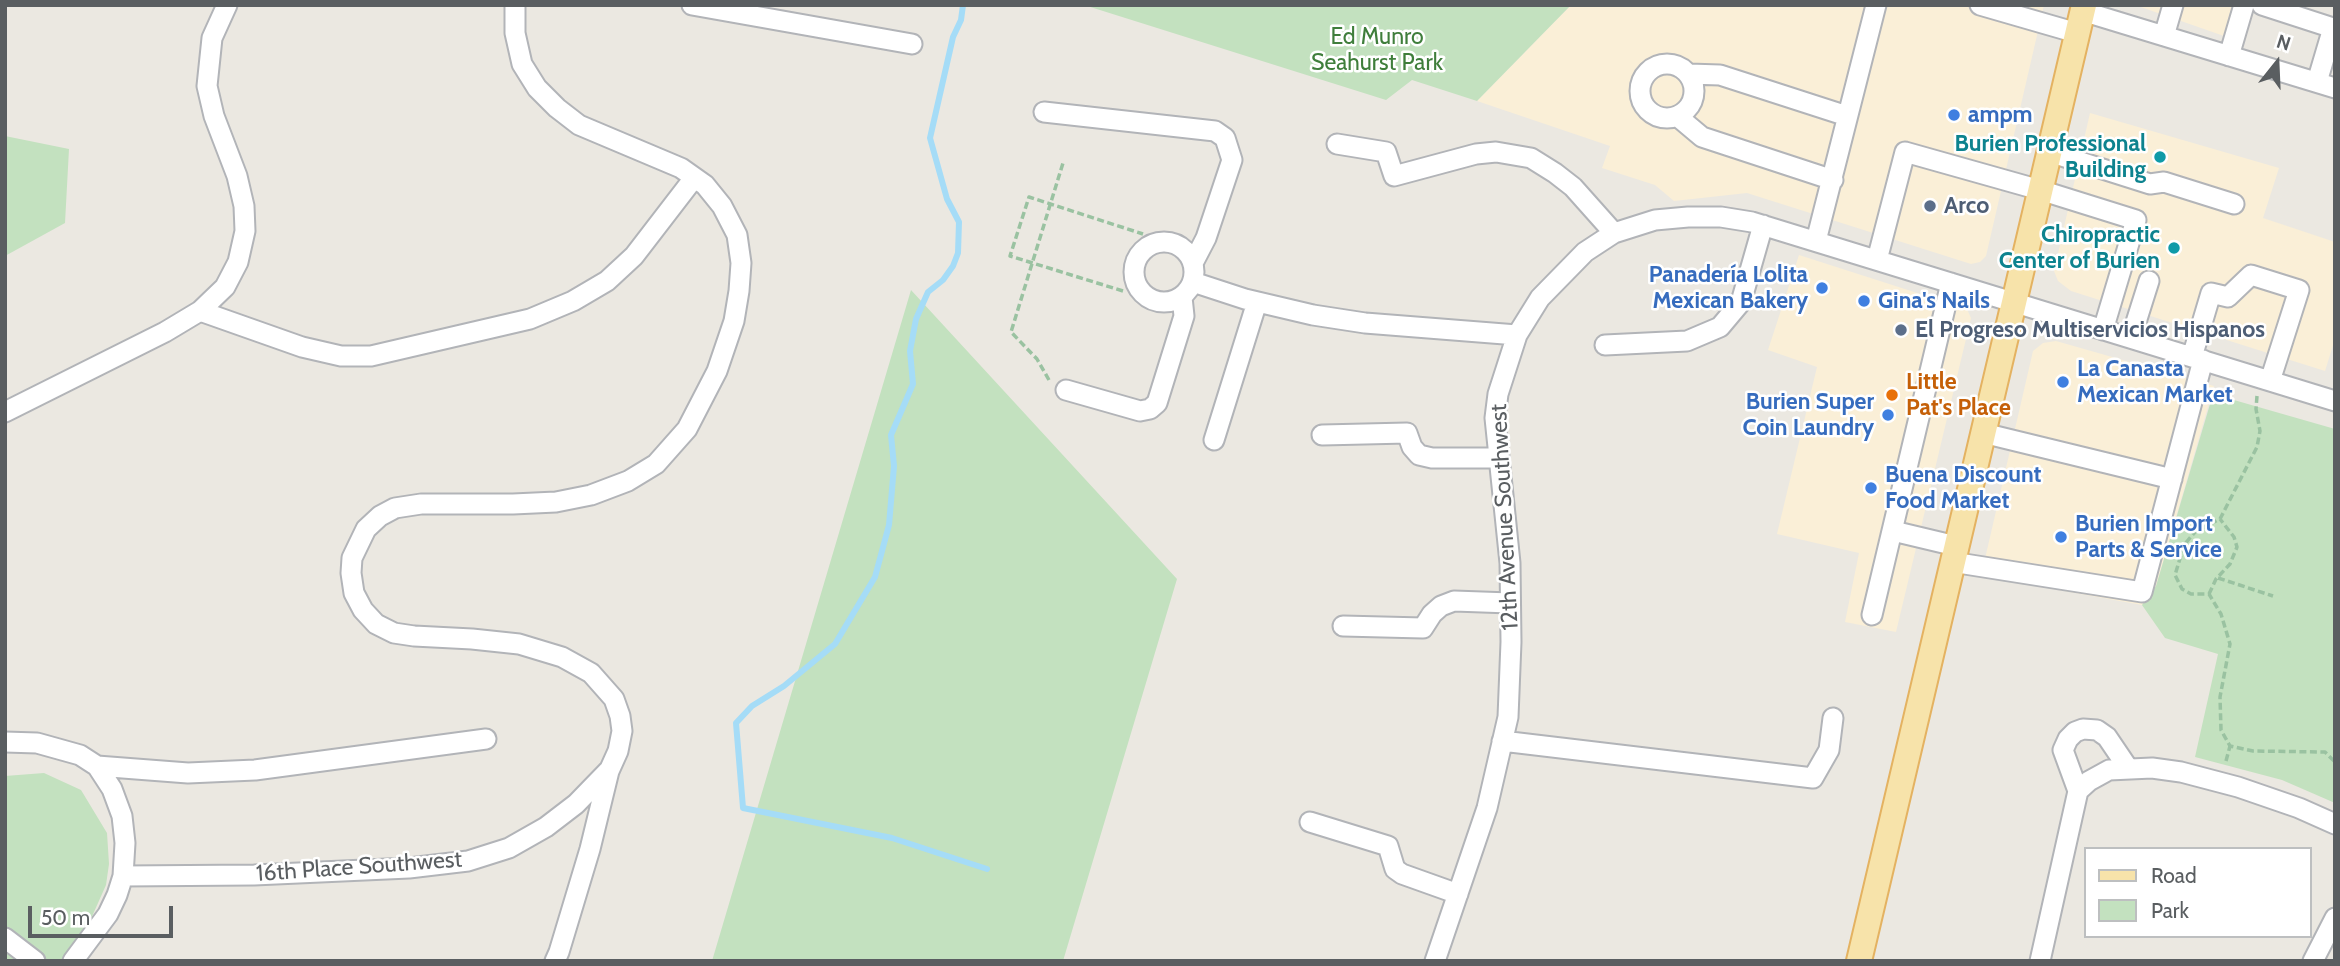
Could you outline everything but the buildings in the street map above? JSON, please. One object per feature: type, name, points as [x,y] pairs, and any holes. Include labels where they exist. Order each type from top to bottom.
[{"type":"main road","points":[[1859,961],[2081,17]]},
{"type":"street","points":[[5,412],[165,332],[200,311],[225,286],[237,262],[245,231],[244,206],[237,176],[214,116],[207,86],[212,38],[227,5]]},
{"type":"street","points":[[515,5],[515,33],[523,64],[537,89],[579,125],[681,168],[705,185],[722,206],[737,235],[741,262],[734,321],[717,372],[687,429],[656,464],[628,481],[591,495],[556,502],[513,505],[421,504],[395,508],[380,516],[366,529],[352,558],[354,593],[363,610],[376,624],[394,633],[519,644],[562,657],[591,673],[614,699],[622,731],[618,751],[608,771],[590,849],[555,961]]},
{"type":"street","points":[[692,5],[912,44]]},
{"type":"street","points":[[1816,241],[1876,5]]},
{"type":"street","points":[[1980,5],[2081,17],[2164,36],[2326,85],[2333,27],[2262,5]]},
{"type":"street","points":[[2164,36],[2173,5]]},
{"type":"street","points":[[2229,55],[2244,5]]},
{"type":"street","points":[[1833,180],[1702,137],[1677,117],[1652,114],[1641,100],[1640,83],[1644,75],[1657,65],[1674,64],[1689,74],[1720,75],[1847,116]]},
{"type":"street","points":[[1677,117],[1690,106],[1693,98],[1695,89],[1689,74]]},
{"type":"street","points":[[1044,112],[1215,131],[1225,138],[1232,160],[1189,280],[1184,316],[1157,403],[1150,409],[1140,411],[1066,390]]},
{"type":"street","points":[[1338,144],[1386,152],[1394,176],[1476,154],[1496,152],[1531,158],[1573,187],[1614,233]]},
{"type":"street","points":[[1877,260],[1905,152],[2136,219],[2103,330]]},
{"type":"street","points":[[2049,152],[2150,184],[2164,182],[2234,204]]},
{"type":"street","points":[[200,311],[302,347],[341,356],[371,356],[530,318],[573,300],[607,281],[634,256],[694,178]]},
{"type":"street","name":"12th Avenue Southwest","points":[[1435,961],[1488,808],[1508,717],[1510,563],[1495,418],[1498,394],[1517,335],[1540,298],[1585,252],[1614,233],[1655,220],[1688,216],[1721,217],[1763,225],[2197,358],[2263,388],[2335,401]]},
{"type":"street","points":[[1605,345],[1686,341],[1720,327],[1741,302],[1763,225]]},
{"type":"street","points":[[1893,531],[1954,554],[2142,592],[2172,479],[2211,293],[2228,297],[2251,275],[2299,290],[2263,388]]},
{"type":"street","points":[[1189,280],[1257,302],[1365,324],[1517,335]]},
{"type":"street","points":[[2131,338],[2149,281]]},
{"type":"street","points":[[1872,615],[1951,283]]},
{"type":"street","points":[[1214,440],[1257,302]]},
{"type":"street","points":[[1322,435],[1407,433],[1412,447],[1419,455],[1432,458],[1499,458]]},
{"type":"street","points":[[1983,433],[2172,479]]},
{"type":"street","points":[[1343,626],[1423,628],[1441,606],[1454,601],[1510,603]]},
{"type":"street","points":[[1502,741],[1813,778],[1829,750],[1833,718]]},
{"type":"street","points":[[2040,961],[2078,792],[2063,750],[2068,738],[2083,729],[2097,730],[2107,737],[2128,768]]},
{"type":"street","points":[[97,766],[188,773],[255,770],[486,739]]},
{"type":"street","points":[[5,742],[37,743],[80,754],[97,766],[112,789],[122,816],[125,843],[123,876],[108,914],[73,961]]},
{"type":"street","points":[[2078,792],[2089,781],[2109,770],[2152,768],[2181,772],[2238,787],[2299,808],[2335,824]]},
{"type":"street","name":"16th Place Southwest","points":[[123,876],[254,875],[409,868],[468,861],[509,848],[546,827],[576,804],[608,771]]},
{"type":"street","points":[[1310,822],[1388,846],[1395,869],[1402,874],[1458,894]]},
{"type":"street","points":[[2313,961],[2335,918]]},
{"type":"street","points":[[5,937],[35,961]]},
{"type":"path","points":[[1063,163],[1011,332],[1037,359],[1054,389],[1066,390]]},
{"type":"path","points":[[1122,291],[1010,256],[1028,197],[1143,234]]},
{"type":"path","points":[[2209,594],[2191,594],[2182,589],[2175,575],[2176,565],[2184,545],[2196,532],[2220,519],[2257,447],[2260,431],[2256,409],[2263,388]]},
{"type":"path","points":[[2209,594],[2217,578],[2230,564],[2236,547],[2234,537],[2220,519]]},
{"type":"path","points":[[2217,578],[2273,596]]},
{"type":"path","points":[[2209,594],[2221,614],[2230,644],[2220,697],[2221,730],[2230,747],[2225,761]]},
{"type":"path","points":[[2230,747],[2253,751],[2325,752],[2335,762]]},
{"type":"shaded area","points":[[1571,5],[2044,5],[1986,256],[1980,262],[1971,264],[1747,193],[1674,201],[1655,185],[1602,168],[1610,146],[1477,101]]},
{"type":"shaded area","points":[[2135,5],[2232,5],[2224,36]]},
{"type":"shaded area","points":[[2090,113],[2279,168],[2263,218],[2335,242],[2335,339],[2325,371],[2071,291],[2058,281],[2054,271]]},
{"type":"shaded area","points":[[1799,255],[1967,309],[1971,318],[1896,632],[1845,622],[1859,553],[1777,534],[1817,367],[1768,350]]},
{"type":"shaded area","points":[[2056,341],[2214,386],[2156,586],[2142,605],[1981,576],[2033,351],[2043,343]]},
{"type":"green space","name":"Ed Munro Seahurst Park","points":[[1084,5],[1571,5],[1477,101],[1412,80],[1386,100]]},
{"type":"green space","points":[[5,136],[69,149],[65,223],[5,256]]},
{"type":"green space","points":[[911,290],[1177,579],[1063,961],[712,961]]},
{"type":"green space","points":[[2213,394],[2335,429],[2335,803],[2282,780],[2195,757],[2218,654],[2165,638],[2142,605],[2156,586]]},
{"type":"green space","points":[[44,773],[81,790],[107,833],[109,864],[106,885],[90,921],[65,961],[5,961],[5,776]]},
{"type":"waterway","points":[[963,5],[930,138],[947,199],[959,222],[958,253],[943,280],[928,292],[916,319],[910,351],[913,384],[891,435],[894,466],[889,525],[875,577],[835,644],[784,686],[752,706],[736,723],[743,808],[892,838],[987,869]]},
{"type":"place","name":"ampm","points":[[1954,115]]},
{"type":"place","name":"Burien Professional Building","points":[[2160,157]]},
{"type":"place","name":"Arco","points":[[1930,206]]},
{"type":"place","name":"Chiropractic Center of Burien","points":[[2174,248]]},
{"type":"place","name":"Panadería Lolita Mexican Bakery","points":[[1822,288]]},
{"type":"place","name":"Gina's Nails","points":[[1864,301]]},
{"type":"place","name":"El Progreso Multiservicios Hispanos","points":[[1901,330]]},
{"type":"place","name":"La Canasta Mexican Market","points":[[2063,382]]},
{"type":"place","name":"Little Pat's Place","points":[[1892,395]]},
{"type":"place","name":"Burien Super Coin Laundry","points":[[1888,415]]},
{"type":"place","name":"Buena Discount Food Market","points":[[1871,488]]},
{"type":"place","name":"Burien Import Parts & Service","points":[[2061,537]]}]
